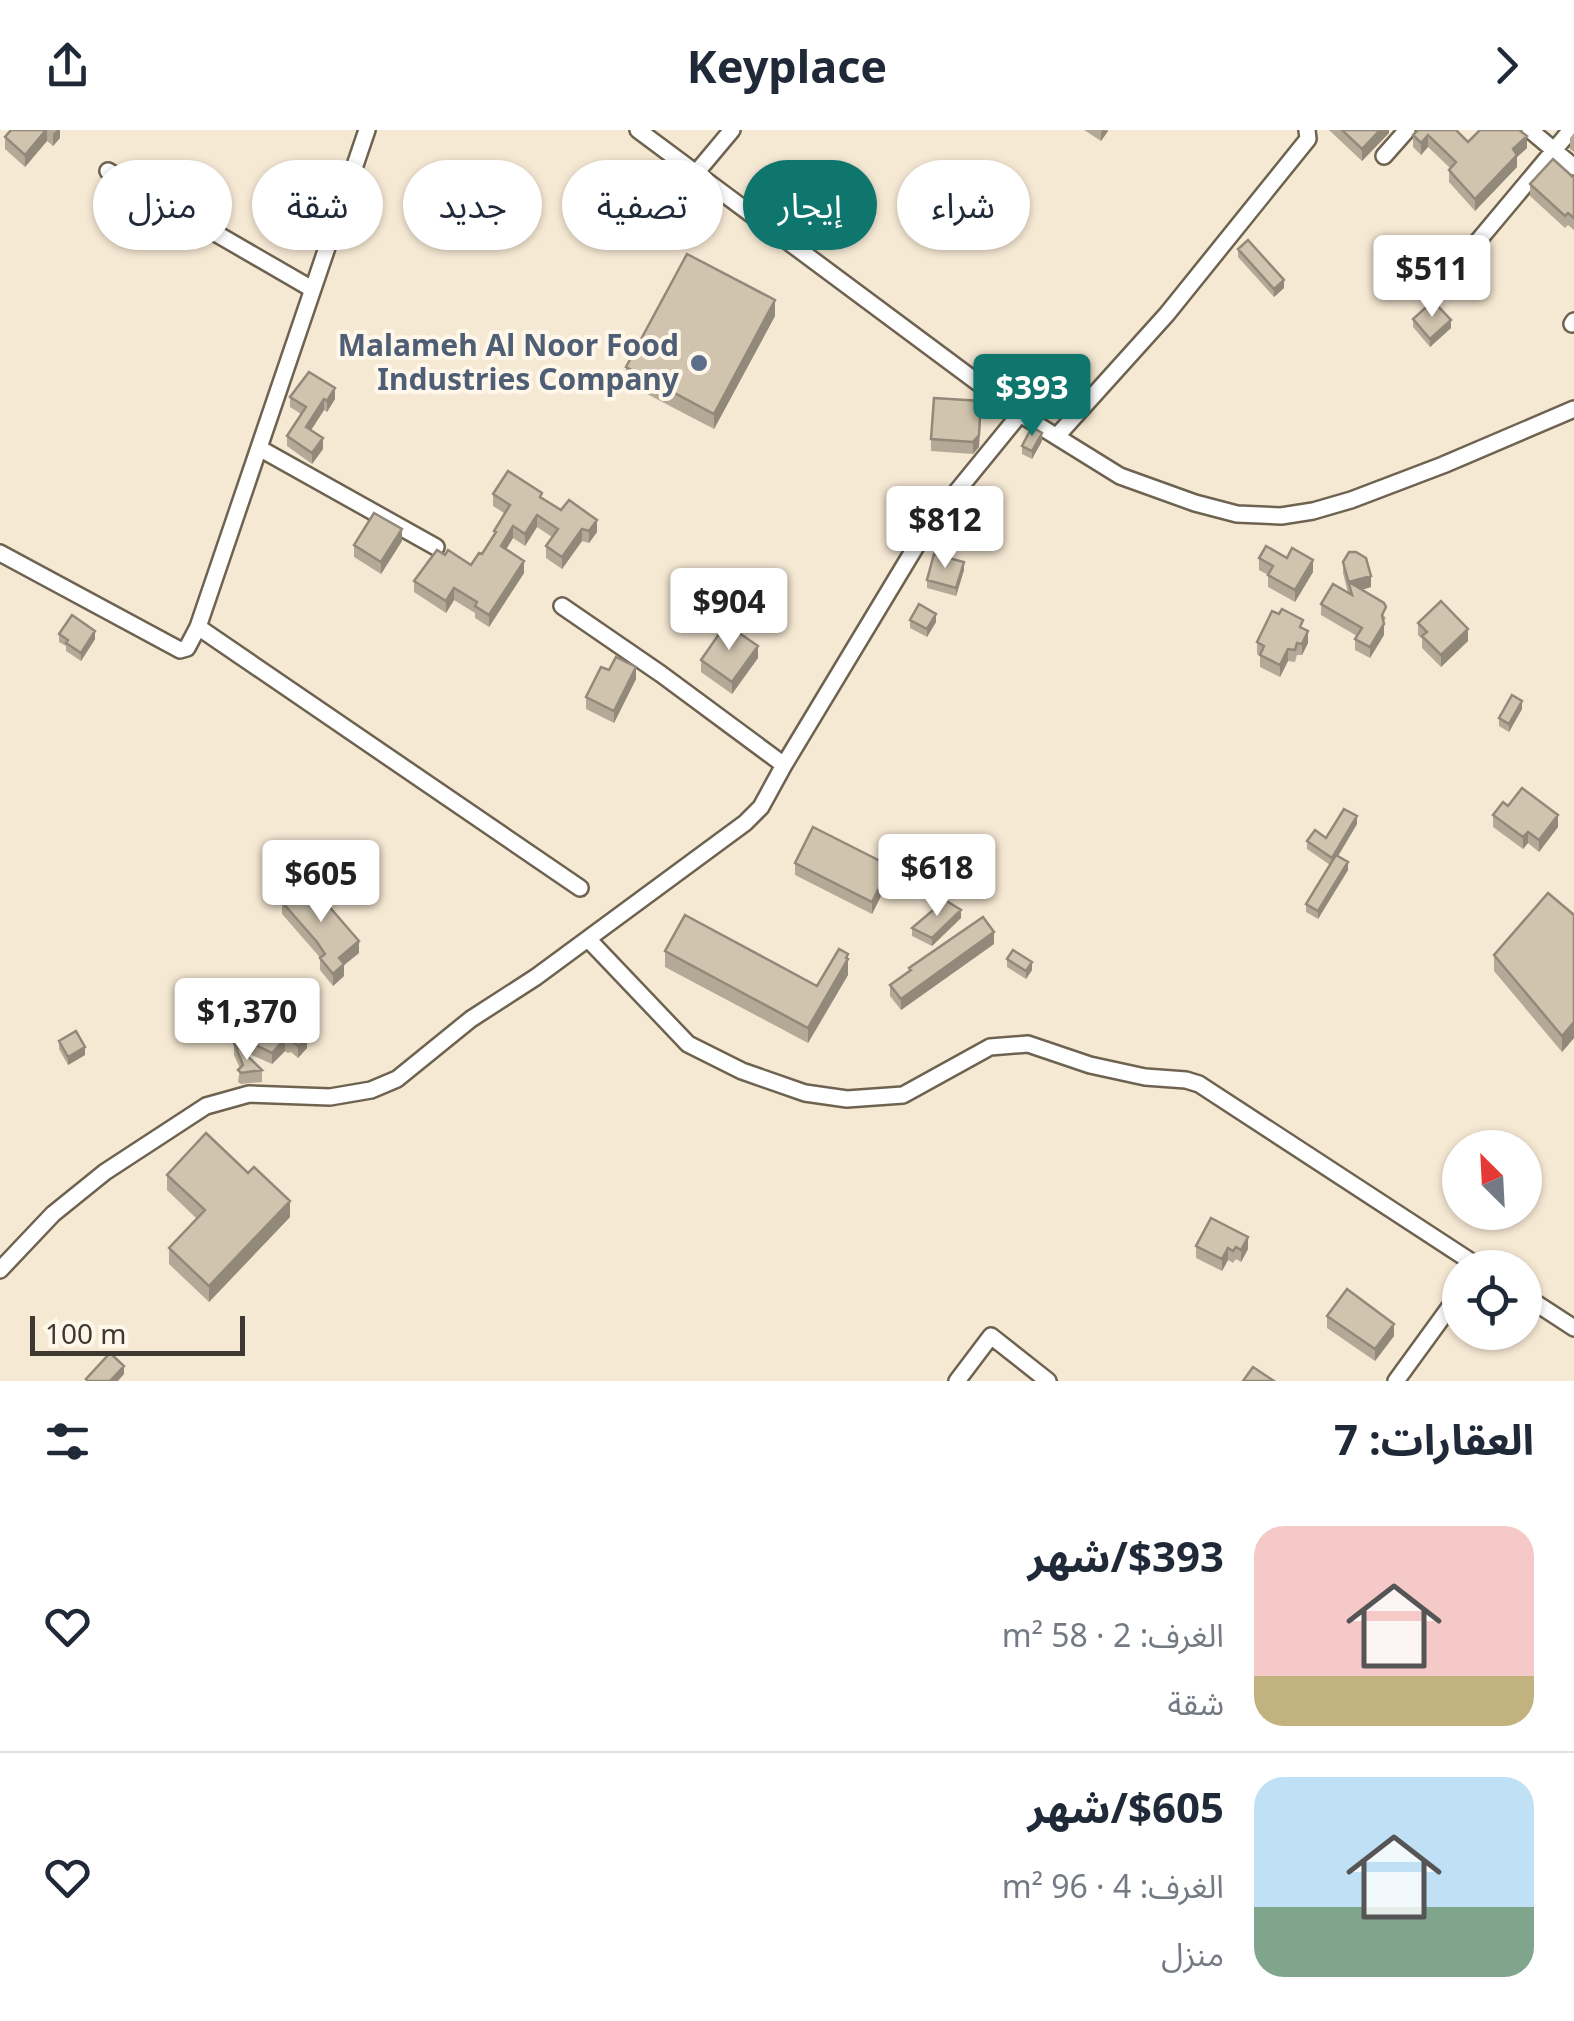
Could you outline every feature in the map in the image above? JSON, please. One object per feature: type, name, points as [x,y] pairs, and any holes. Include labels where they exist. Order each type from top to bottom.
[{"type":"street","points":[[0,552],[180,650],[187,648],[198,626],[366,130]]},
{"type":"street","points":[[638,130],[678,160]]},
{"type":"street","points":[[707,160],[732,130]]},
{"type":"street","points":[[1057,436],[1167,314],[1308,139],[1307,130]]},
{"type":"street","points":[[1384,156],[1407,130]]},
{"type":"street","points":[[1530,130],[1574,167]]},
{"type":"street","points":[[1468,254],[1572,130]]},
{"type":"street","points":[[723,193],[1020,414],[1120,476],[1237,514],[1281,516],[1351,500],[1574,409]]},
{"type":"street","points":[[232,243],[312,289]]},
{"type":"street","points":[[0,1270],[53,1214],[105,1172],[206,1106],[249,1094],[330,1096],[371,1090],[398,1078],[471,1020],[746,823],[761,807],[926,528],[1020,414]]},
{"type":"street","points":[[258,448],[436,547]]},
{"type":"street","points":[[562,606],[784,765]]},
{"type":"street","points":[[198,626],[580,888]]},
{"type":"street","points":[[588,939],[688,1044],[742,1071],[805,1093],[848,1099],[903,1096],[990,1047],[1028,1044],[1145,1078],[1186,1080],[1199,1084],[1454,1250]]},
{"type":"street","points":[[1542,1307],[1574,1328]]},
{"type":"street","points":[[1396,1381],[1442,1318]]},
{"type":"street","points":[[957,1381],[991,1336],[1048,1381]]},
{"type":"building","points":[[11,130],[46,130],[25,155],[5,137]]},
{"type":"building","points":[[1342,130],[1380,130],[1362,149]]},
{"type":"building","points":[[1418,130],[1456,130],[1468,142],[1480,130],[1519,130],[1527,136],[1513,149],[1517,155],[1475,199],[1449,170],[1456,162],[1428,135],[1421,143],[1413,135]]},
{"type":"building","points":[[1553,159],[1574,178],[1574,218],[1568,213],[1565,216],[1530,184]]},
{"type":"building","points":[[1248,240],[1284,280],[1274,289],[1238,249]]},
{"type":"building","points":[[687,254],[775,300],[714,414],[626,367]]},
{"type":"building","points":[[1433,301],[1451,320],[1430,339],[1413,319]]},
{"type":"building","points":[[309,372],[335,388],[306,427],[323,438],[312,453],[287,436],[306,407],[290,397]]},
{"type":"building","points":[[934,398],[981,401],[979,435],[973,442],[931,439]]},
{"type":"building","points":[[1032,427],[1042,433],[1032,451],[1022,446]]},
{"type":"building","points":[[508,471],[561,510],[569,500],[597,520],[589,531],[582,529],[562,557],[546,546],[558,529],[537,515],[525,534],[513,526],[501,546],[524,561],[489,615],[454,588],[446,601],[414,581],[437,550],[445,555],[448,550],[471,565],[482,554],[510,505],[493,494]]},
{"type":"building","points":[[374,513],[402,529],[381,562],[354,545]]},
{"type":"building","points":[[1266,546],[1287,558],[1292,548],[1313,560],[1295,590],[1268,575],[1273,566],[1259,558]]},
{"type":"building","points":[[1349,552],[1366,558],[1371,576],[1349,582],[1386,607],[1382,615],[1384,624],[1370,647],[1355,639],[1362,628],[1321,604],[1333,584],[1352,595],[1343,562]]},
{"type":"building","points":[[934,554],[964,562],[956,588],[927,580]]},
{"type":"building","points":[[1441,601],[1468,629],[1441,655],[1422,636],[1427,632],[1418,623]]},
{"type":"building","points":[[919,604],[936,614],[927,629],[910,620]]},
{"type":"building","points":[[1282,609],[1303,620],[1300,627],[1308,631],[1302,644],[1297,643],[1295,650],[1288,649],[1280,665],[1260,655],[1264,646],[1257,642],[1272,611],[1279,614]]},
{"type":"building","points":[[72,615],[95,631],[81,653],[59,634]]},
{"type":"building","points":[[726,624],[758,646],[732,682],[701,660]]},
{"type":"building","points":[[616,657],[636,667],[614,711],[586,697],[601,667],[609,670]]},
{"type":"building","points":[[1512,695],[1522,701],[1509,724],[1499,718]]},
{"type":"building","points":[[1522,788],[1558,815],[1539,840],[1528,832],[1523,837],[1493,815],[1503,802],[1508,806]]},
{"type":"building","points":[[1344,809],[1357,816],[1332,858],[1307,841],[1315,830],[1326,838]]},
{"type":"building","points":[[813,827],[890,866],[872,902],[795,863]]},
{"type":"building","points":[[1336,855],[1348,862],[1318,911],[1306,904]]},
{"type":"building","points":[[307,881],[359,941],[339,958],[344,964],[333,974],[320,958],[325,954],[317,942],[282,902]]},
{"type":"building","points":[[1548,893],[1574,915],[1574,1022],[1562,1036],[1494,955]]},
{"type":"building","points":[[945,900],[961,910],[932,938],[912,928]]},
{"type":"building","points":[[685,915],[817,986],[839,949],[848,954],[848,959],[808,1028],[665,951]]},
{"type":"building","points":[[983,917],[994,932],[901,999],[890,985]]},
{"type":"building","points":[[1013,950],[1032,962],[1026,971],[1007,959]]},
{"type":"building","points":[[280,1009],[291,1020],[296,1016],[306,1026],[301,1030],[307,1036],[298,1046],[285,1039],[272,1053],[245,1040],[268,1016],[271,1018]]},
{"type":"building","points":[[76,1031],[85,1047],[68,1057],[59,1041]]},
{"type":"building","points":[[234,1043],[262,1070],[241,1073],[238,1070],[243,1065]]},
{"type":"building","points":[[206,1133],[248,1173],[254,1167],[290,1201],[209,1286],[169,1248],[205,1210],[167,1175]]},
{"type":"building","points":[[1211,1218],[1248,1237],[1241,1250],[1228,1248],[1222,1259],[1196,1246]]},
{"type":"building","points":[[1347,1289],[1394,1324],[1375,1349],[1327,1316]]},
{"type":"building","points":[[110,1353],[124,1366],[110,1381],[88,1381],[86,1379]]},
{"type":"building","points":[[1253,1367],[1274,1381],[1243,1381]]},
{"type":"place","name":"Malameh Al Noor Food Industries Company","points":[[699,363]]}]
